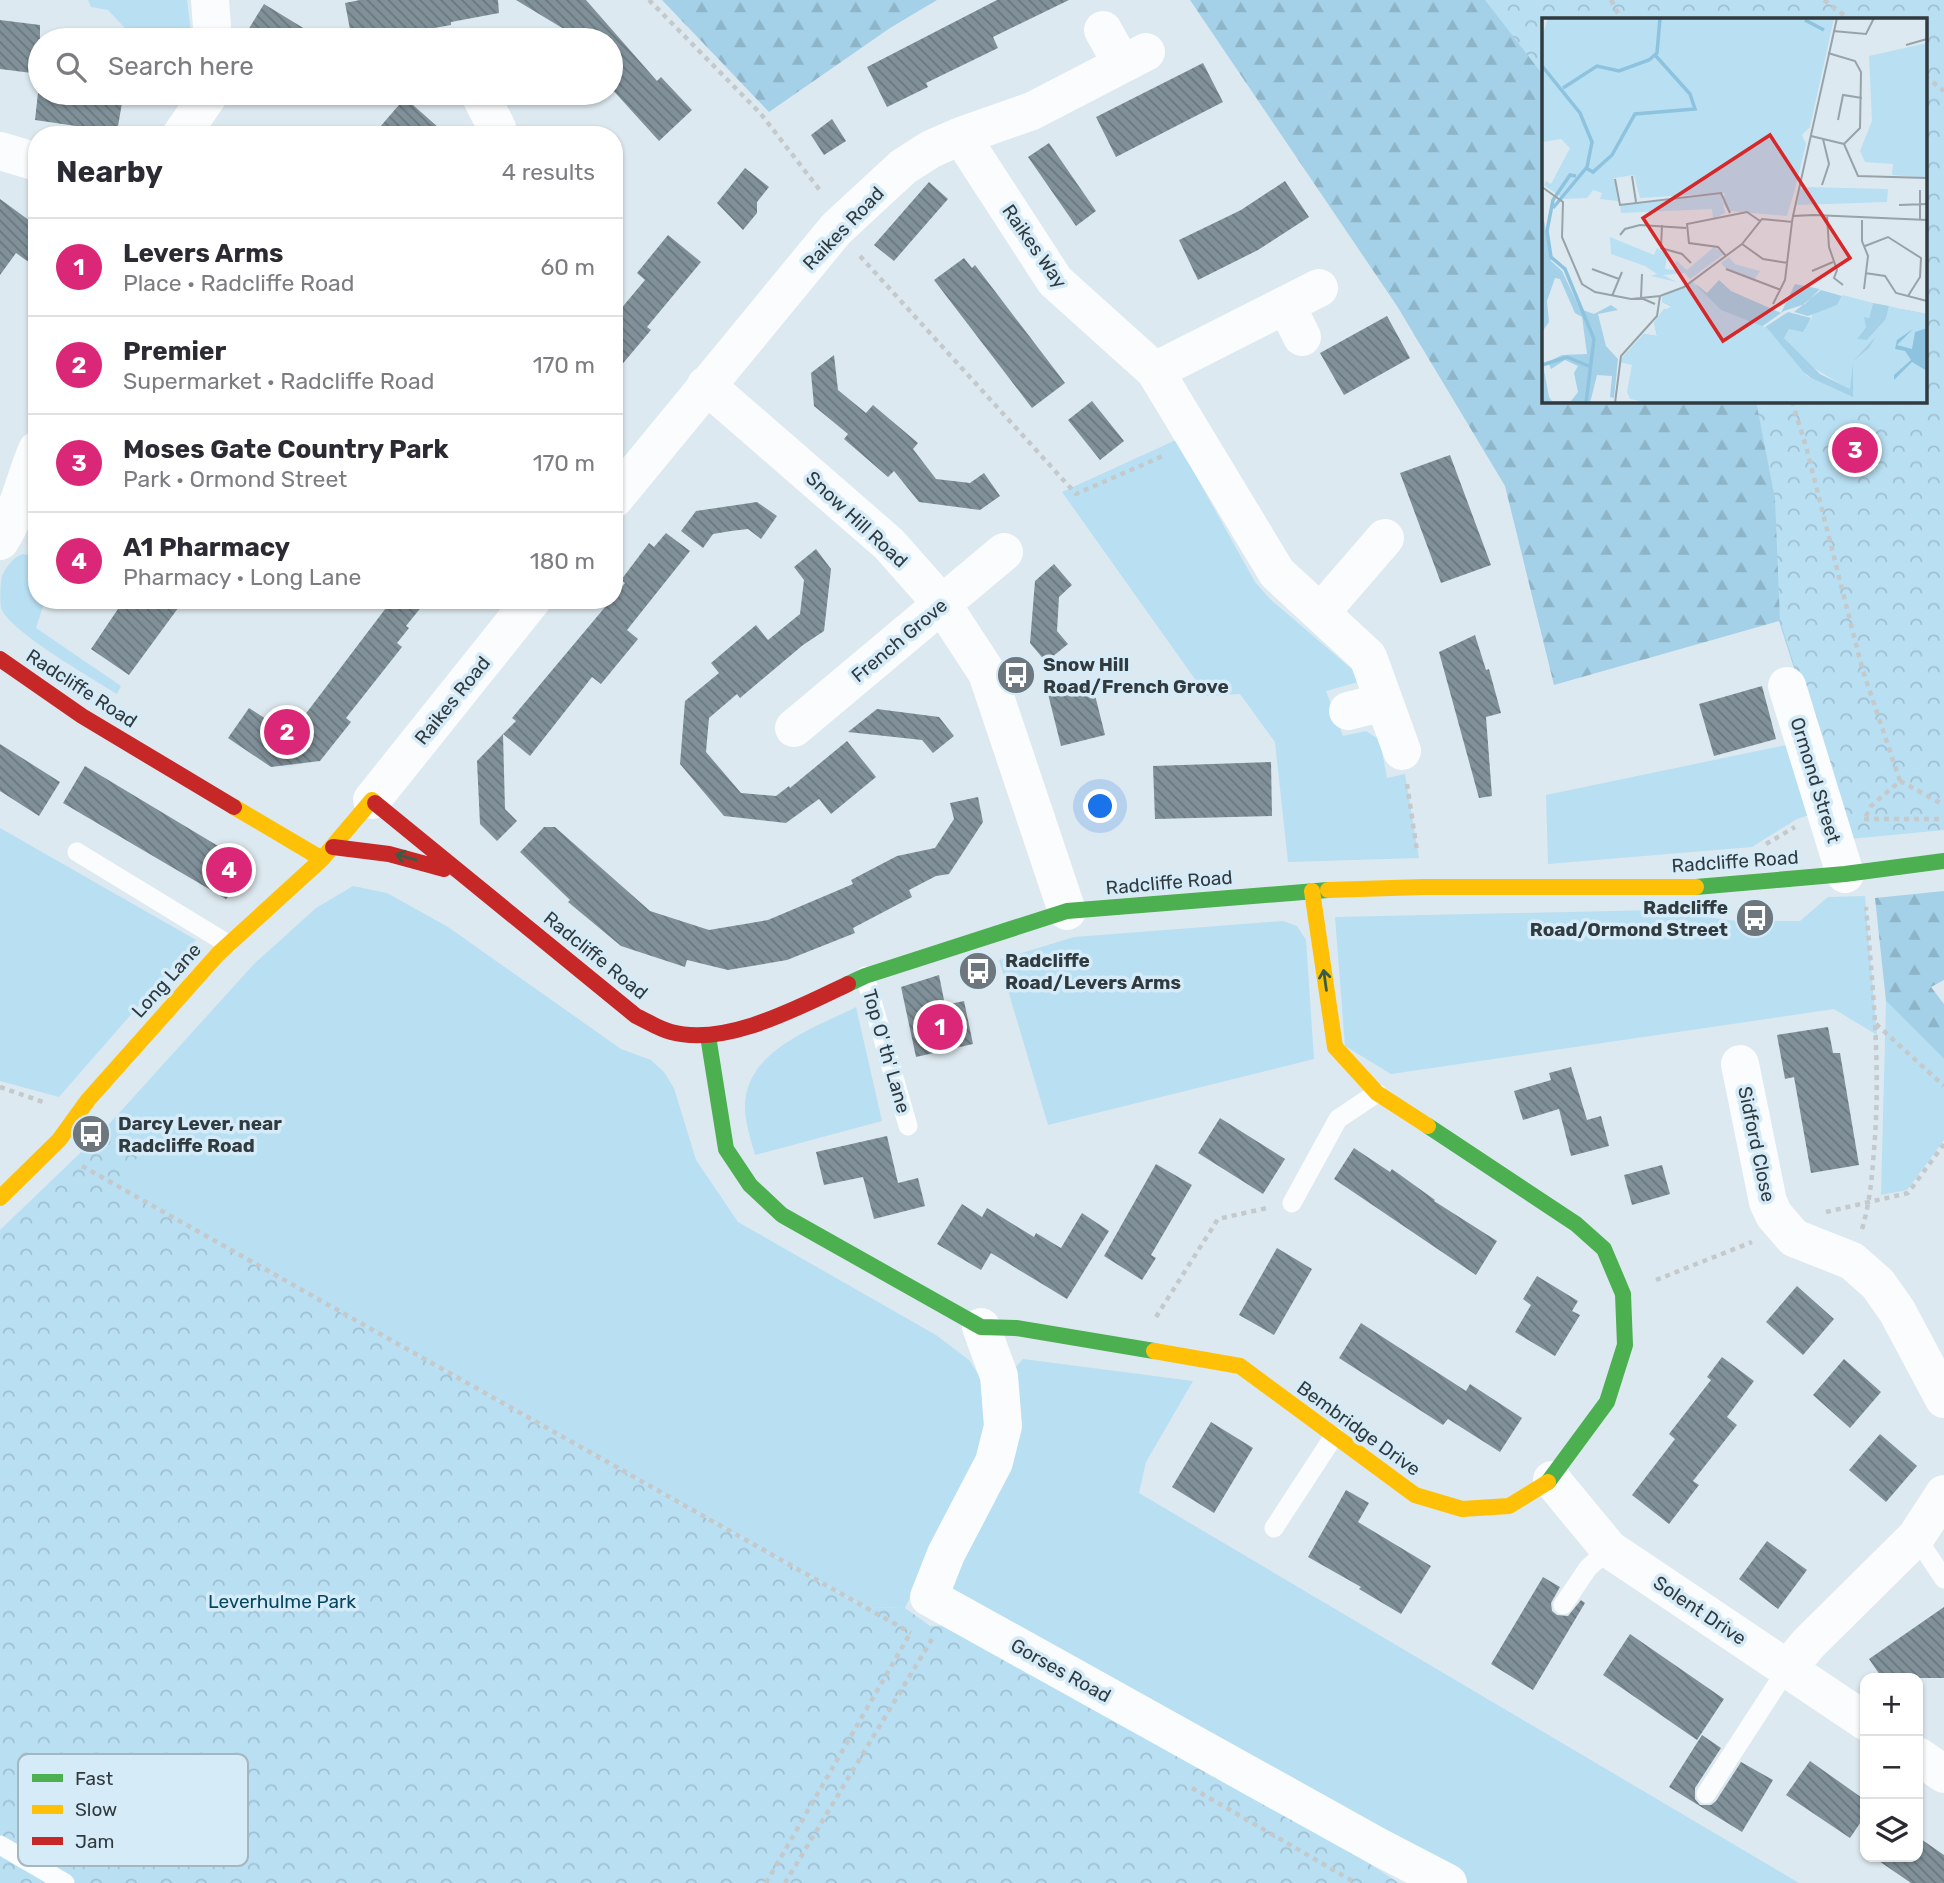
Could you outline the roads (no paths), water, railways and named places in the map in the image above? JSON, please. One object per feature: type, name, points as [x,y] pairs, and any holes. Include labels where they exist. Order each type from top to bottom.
[{"type":"street","points":[[210,0],[212,28]]},
{"type":"street","name":"Raikes Road","points":[[623,488],[840,225],[903,167],[931,149],[1032,111],[1134,58],[1103,30]]},
{"type":"street","points":[[187,126],[202,105]]},
{"type":"street","points":[[485,105],[496,126]]},
{"type":"street","name":"Raikes Way","points":[[961,136],[1055,281],[1155,372],[1277,573],[1368,657],[1366,706],[1402,751]]},
{"type":"street","points":[[1155,372],[1294,321],[1320,288]]},
{"type":"street","name":"Snow Hill Road","points":[[706,385],[889,544],[942,604],[987,673],[1067,911]]},
{"type":"street","points":[[16,533],[21,464]]},
{"type":"street","points":[[1321,612],[1385,538]]},
{"type":"street","name":"French Grove","points":[[794,728],[1004,552]]},
{"type":"street","name":"Raikes Road","points":[[372,800],[526,609]]},
{"type":"street","name":"Radcliffe Road","points":[[0,659],[82,716],[328,853],[384,851],[408,856],[470,880]]},
{"type":"street","name":"Ormond Street","points":[[1787,687],[1854,873]]},
{"type":"street","name":"Long Lane","points":[[0,1198],[50,1149],[223,949],[328,853],[372,800]]},
{"type":"street","name":"Radcliffe Road","points":[[372,800],[636,1016],[671,1032],[708,1036],[776,1018],[865,976],[1067,911],[1312,891],[1423,887],[1706,887],[1854,873],[1944,861]]},
{"type":"street","name":"Bembridge Drive","points":[[708,1036],[726,1149],[750,1185],[782,1215],[981,1327],[1016,1328],[1240,1367],[1415,1495],[1462,1509],[1509,1506],[1552,1480],[1607,1402],[1625,1345],[1623,1294],[1604,1249],[1576,1224],[1377,1093],[1335,1047],[1312,891]]},
{"type":"street","name":"Sidford Close","points":[[1740,1064],[1768,1202],[1774,1215],[1794,1238],[1852,1261],[1878,1284],[1897,1311],[1944,1399]]},
{"type":"street","name":"Gorses Road","points":[[981,1327],[999,1376],[1003,1426],[994,1462],[946,1554],[929,1597],[1365,1840],[1448,1883]]},
{"type":"street","name":"Solent Drive","points":[[1552,1480],[1609,1549],[1860,1718]]},
{"type":"street","points":[[1787,1669],[1809,1643],[1916,1537],[1944,1494]]},
{"type":"street","points":[[1923,1759],[1944,1774]]},
{"type":"lane","points":[[77,852],[223,949]]},
{"type":"lane","name":"Top O' th' Lane","points":[[865,976],[908,1126]]},
{"type":"lane","points":[[1292,1203],[1338,1119],[1377,1093]]},
{"type":"lane","points":[[1274,1528],[1335,1436]]},
{"type":"lane","points":[[1916,1537],[1944,1579]]},
{"type":"lane","points":[[1563,1605],[1588,1568],[1609,1549]]},
{"type":"lane","points":[[1706,1794],[1787,1669]]},
{"type":"lane","points":[[0,1844],[18,1855]]},
{"type":"lane","points":[[37,1866],[65,1883]]},
{"type":"place","name":"Moses Gate Country Park","points":[[1855,450]]},
{"type":"place","name":"Snow Hill Road/French Grove","points":[[1016,675]]},
{"type":"place","name":"Premier","points":[[287,732]]},
{"type":"place","name":"A1 Pharmacy","points":[[229,870]]},
{"type":"place","name":"Radcliffe Road/Ormond Street","points":[[1755,918]]},
{"type":"place","name":"Radcliffe Road/Levers Arms","points":[[978,971]]},
{"type":"place","name":"Levers Arms","points":[[940,1027]]},
{"type":"place","name":"Darcy Lever, near Radcliffe Road","points":[[91,1134]]},
{"type":"park label","name":"Leverhulme Park","points":[[282,1601]]}]
